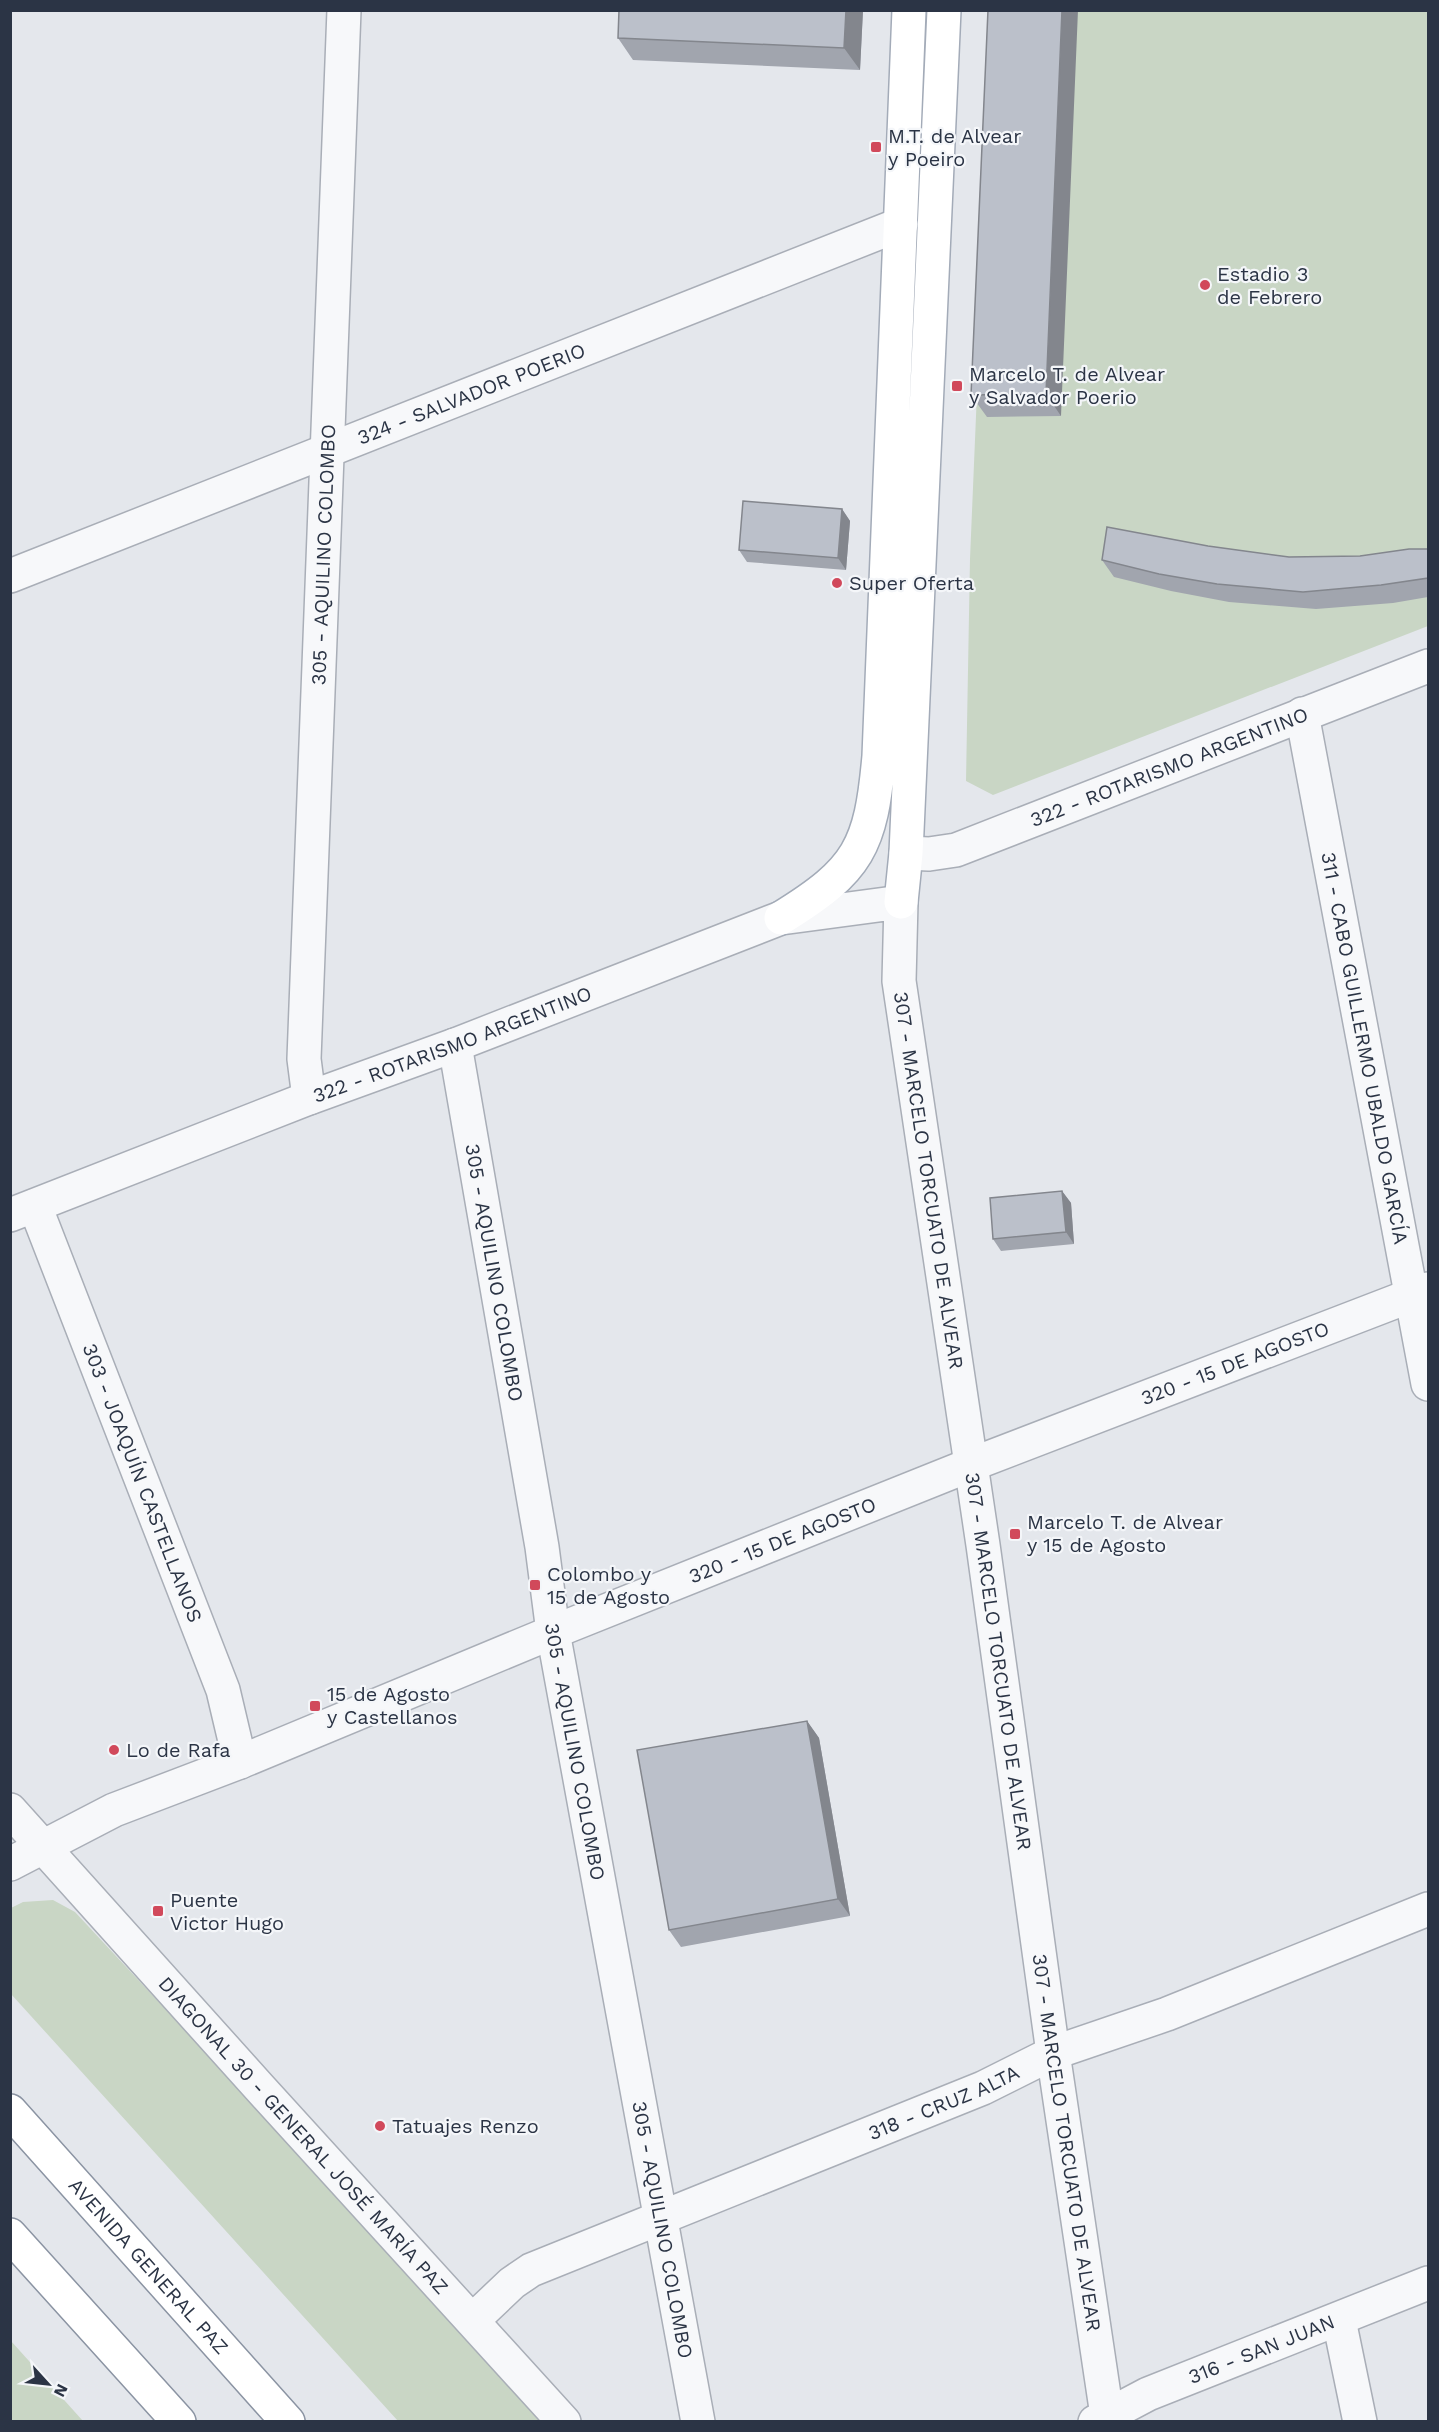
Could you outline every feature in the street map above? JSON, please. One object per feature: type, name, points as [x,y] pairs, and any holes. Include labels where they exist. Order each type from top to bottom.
[{"type":"main road","points":[[781,918],[811,899],[837,878],[858,853],[875,805],[909,10]]},
{"type":"main road","points":[[901,902],[906,853],[944,10]]},
{"type":"main road","name":"AVENIDA GENERAL PAZ","points":[[10,2111],[288,2421]]},
{"type":"main road","points":[[10,2235],[178,2421]]},
{"type":"street","name":"305 - AQUILINO COLOMBO","points":[[309,1098],[305,1047],[344,10]]},
{"type":"street","name":"324 - SALVADOR POERIO","points":[[10,576],[901,224]]},
{"type":"street","name":"322 - ROTARISMO ARGENTINO","points":[[906,853],[929,854],[956,850],[1428,666]]},
{"type":"street","name":"311 - CABO GUILLERMO UBALDO GARCÍA","points":[[1302,714],[1421,1292],[1428,1384]]},
{"type":"street","name":"322 - ROTARISMO ARGENTINO","points":[[23,1211],[309,1098],[455,1045],[781,918],[901,902]]},
{"type":"street","name":"307 - MARCELO TORCUATO DE ALVEAR","points":[[901,902],[899,981],[970,1465],[1104,2420]]},
{"type":"street","name":"305 - AQUILINO COLOMBO","points":[[455,1045],[542,1547],[553,1632],[698,2421]]},
{"type":"street","name":"303 - JOAQUÍN CASTELLANOS","points":[[23,1211],[223,1690],[240,1762]]},
{"type":"street","name":"320 - 15 DE AGOSTO","points":[[10,1864],[114,1810],[240,1762],[553,1632],[970,1465],[1421,1292]]},
{"type":"street","name":"DIAGONAL 30 - GENERAL JOSÉ MARÍA PAZ","points":[[10,1810],[564,2421]]},
{"type":"street","name":"318 - CRUZ ALTA","points":[[473,2320],[512,2283],[531,2270],[983,2088],[1053,2053],[1167,2014],[1428,1909]]},
{"type":"street","name":"316 - SAN JUAN","points":[[1104,2420],[1148,2394],[1428,2283]]},
{"type":"street","points":[[1338,2320],[1360,2421]]},
{"type":"green space","name":"Estadio 3 de Febrero","points":[[993,11],[1428,11],[1428,626],[993,795],[966,781],[970,559]]},
{"type":"green space","points":[[53,1900],[75,1912],[549,2421],[398,2421],[11,1994],[11,1908],[23,1902]]},
{"type":"green space","points":[[11,2341],[83,2421],[11,2421]]},
{"type":"building","points":[[619,10],[846,10],[844,48],[618,38]]},
{"type":"building","points":[[988,10],[1062,10],[1046,394],[971,395]]},
{"type":"building","points":[[743,501],[842,509],[838,558],[739,550]]},
{"type":"building","points":[[1107,527],[1208,546],[1289,557],[1360,556],[1409,549],[1428,549],[1428,578],[1303,592],[1217,584],[1159,574],[1102,560]]},
{"type":"building","points":[[1062,1191],[1066,1232],[993,1239],[990,1198]]},
{"type":"building","points":[[807,1721],[838,1899],[669,1930],[637,1750]]},
{"type":"place","name":"M.T. de Alvear y Poeiro","points":[[876,147]]},
{"type":"place","name":"Estadio 3 de Febrero","points":[[1205,285]]},
{"type":"place","name":"Marcelo T. de Alvear y Salvador Poerio","points":[[957,386]]},
{"type":"place","name":"Super Oferta","points":[[837,583]]},
{"type":"place","name":"Marcelo T. de Alvear y 15 de Agosto","points":[[1015,1534]]},
{"type":"place","name":"Colombo y 15 de Agosto","points":[[535,1585]]},
{"type":"place","name":"15 de Agosto y Castellanos","points":[[315,1706]]},
{"type":"place","name":"Lo de Rafa","points":[[114,1750]]},
{"type":"place","name":"Puente Victor Hugo","points":[[158,1911]]},
{"type":"place","name":"Tatuajes Renzo","points":[[380,2126]]}]
